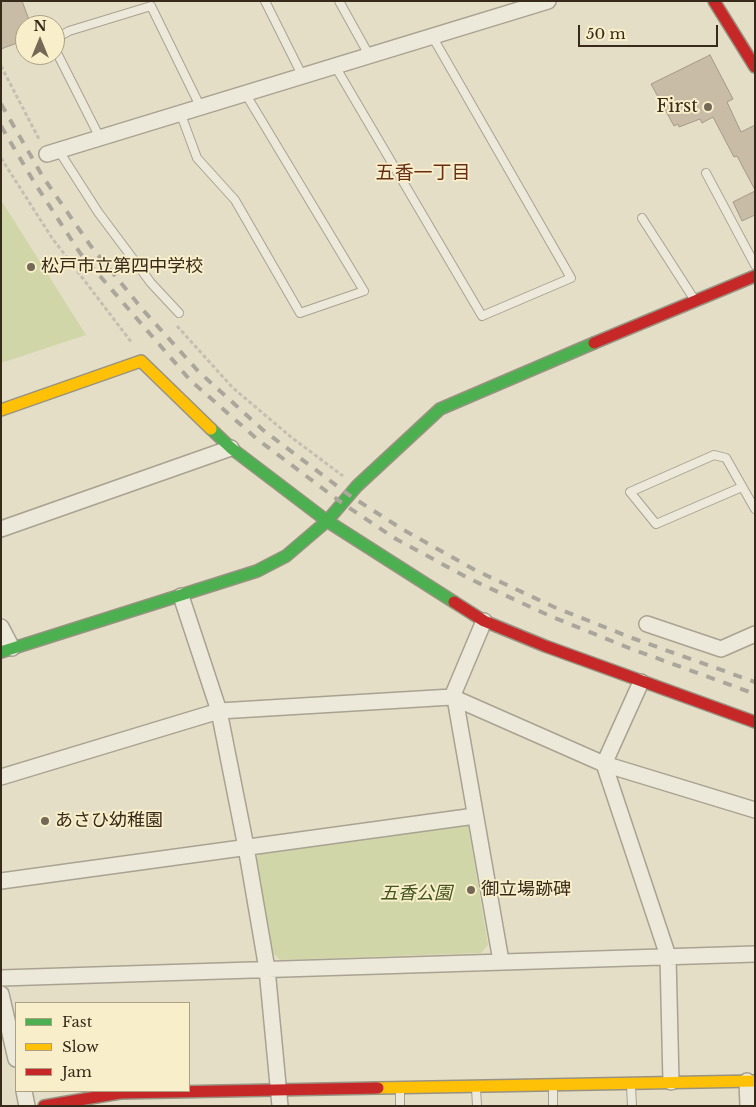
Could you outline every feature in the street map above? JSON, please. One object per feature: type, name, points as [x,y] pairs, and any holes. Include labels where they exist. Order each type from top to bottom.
[{"type":"street","points":[[53,152],[548,1]]},
{"type":"street","points":[[714,1],[755,67]]},
{"type":"street","points":[[1,627],[7,650],[181,596],[272,565],[303,543],[327,521],[357,486],[417,428],[440,409],[473,393],[755,276]]},
{"type":"street","points":[[1,410],[141,361],[231,448],[327,521],[484,621],[641,682],[755,722]]},
{"type":"street","points":[[1,529],[231,448]]},
{"type":"street","points":[[181,596],[219,711],[246,847],[267,969],[280,1106]]},
{"type":"street","points":[[484,621],[453,697],[501,961]]},
{"type":"street","points":[[647,624],[720,649],[755,634]]},
{"type":"street","points":[[641,682],[604,764],[668,956],[671,1082]]},
{"type":"street","points":[[1,777],[219,711],[453,697],[604,764],[755,810]]},
{"type":"street","points":[[1,881],[475,816]]},
{"type":"street","points":[[1,978],[755,954]]},
{"type":"street","points":[[1,994],[15,1055]]},
{"type":"street","points":[[190,1091],[751,1081],[748,1106]]},
{"type":"street","points":[[24,1092],[27,1106]]},
{"type":"street","points":[[44,1106],[120,1093],[160,1092]]},
{"type":"lane","points":[[265,1],[302,75]]},
{"type":"lane","points":[[339,1],[369,55]]},
{"type":"lane","points":[[65,33],[150,6],[200,106]]},
{"type":"lane","points":[[335,65],[482,316],[571,278],[432,36]]},
{"type":"lane","points":[[63,65],[100,138]]},
{"type":"lane","points":[[180,112],[197,158],[235,200],[300,312],[364,291],[245,92]]},
{"type":"lane","points":[[53,152],[150,283],[179,313]]},
{"type":"lane","points":[[706,173],[755,265]]},
{"type":"lane","points":[[642,218],[695,301]]},
{"type":"lane","points":[[742,487],[656,524],[630,492],[714,455],[726,458],[755,509]]},
{"type":"lane","points":[[631,1084],[632,1106]]},
{"type":"lane","points":[[553,1086],[554,1106]]},
{"type":"lane","points":[[476,1087],[477,1106]]},
{"type":"lane","points":[[400,1088],[400,1106]]},
{"type":"path","points":[[1,158],[52,238],[136,348],[141,361]]},
{"type":"green space","points":[[1,200],[86,335],[1,363]]},
{"type":"green space","name":"五香公園","points":[[468,825],[488,945],[481,953],[280,960],[271,951],[255,859],[262,851]]},
{"type":"building","points":[[1,1],[22,1],[27,15],[15,15],[15,44],[1,49]]},
{"type":"building","points":[[710,55],[733,99],[727,102],[741,132],[755,125],[755,190],[737,156],[734,157],[713,117],[702,123],[700,119],[679,127],[678,124],[674,126],[651,84]]},
{"type":"building","points":[[755,191],[755,215],[742,221],[733,202]]},
{"type":"railway","points":[[1,104],[43,177],[90,245],[143,310],[198,371],[263,430],[349,495],[402,529],[475,570],[554,607],[632,638],[755,682]]},
{"type":"railway","points":[[1,126],[34,182],[80,253],[190,380],[257,439],[342,503],[396,539],[470,579],[550,616],[629,648],[755,694]]},
{"type":"traffic: fast","points":[[211,429],[231,448],[327,521],[357,486],[440,409],[594,343]]},
{"type":"traffic: fast","points":[[1,652],[257,571],[286,556],[327,521],[454,602]]},
{"type":"traffic: slow","points":[[1,410],[141,361],[211,429]]},
{"type":"traffic: slow","points":[[378,1088],[755,1081]]},
{"type":"traffic: jam","points":[[714,1],[755,67]]},
{"type":"traffic: jam","points":[[594,343],[755,276]]},
{"type":"traffic: jam","points":[[454,602],[484,621],[545,646],[755,722]]},
{"type":"traffic: jam","points":[[190,1092],[378,1088]]},
{"type":"traffic: jam","points":[[44,1106],[120,1093],[172,1092]]},
{"type":"place","name":"First","points":[[708,107]]},
{"type":"place","name":"松戸市立第四中学校","points":[[31,267]]},
{"type":"place","name":"あさひ幼稚園","points":[[45,821]]},
{"type":"place","name":"御立場跡碑","points":[[471,890]]},
{"type":"district","name":"五香一丁目","points":[[423,174]]}]
